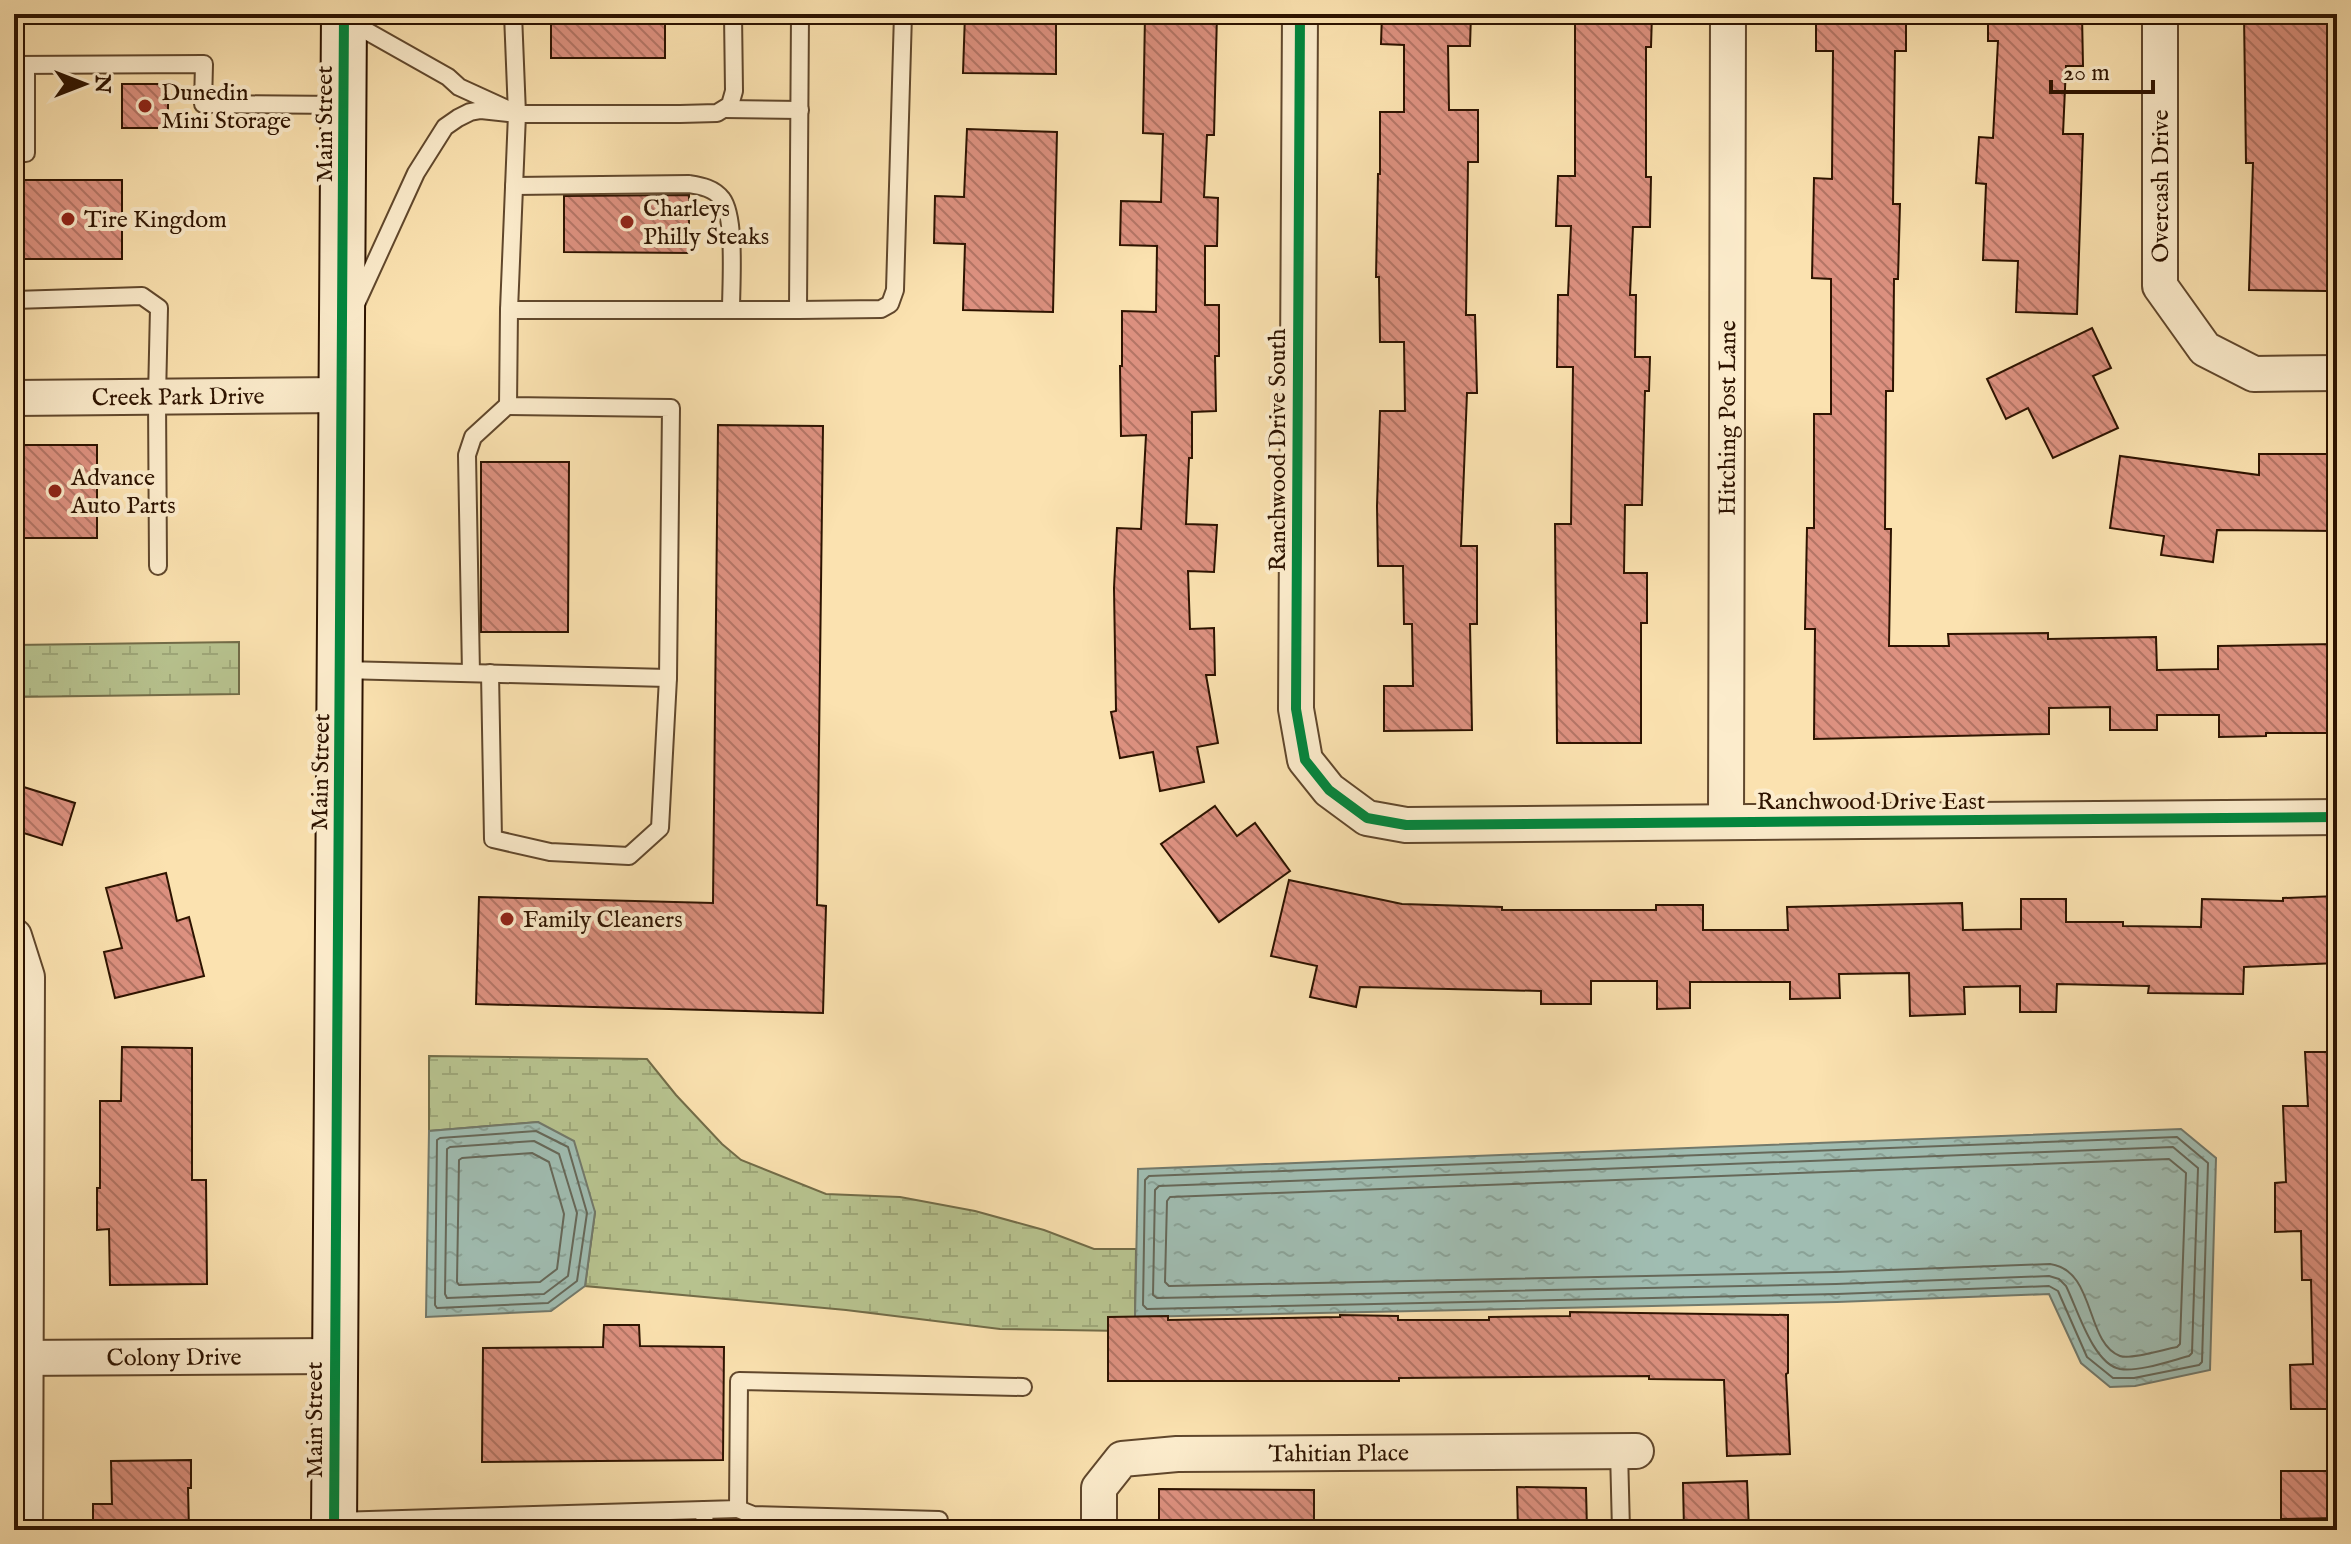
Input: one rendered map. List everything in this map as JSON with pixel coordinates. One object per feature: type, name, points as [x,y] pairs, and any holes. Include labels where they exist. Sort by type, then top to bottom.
[{"type":"main road","name":"Main Street","points":[[334,1526],[344,16]]},
{"type":"street","name":"Ranchwood Drive South","points":[[1300,14],[1296,709],[1305,760],[1329,790],[1367,818],[1406,825]]},
{"type":"street","name":"Hitching Post Lane","points":[[1726,822],[1728,14]]},
{"type":"street","name":"Overcash Drive","points":[[2160,14],[2160,286],[2205,349],[2254,374],[2337,373]]},
{"type":"street","name":"Creek Park Drive","points":[[14,398],[342,395]]},
{"type":"street","name":"Ranchwood Drive East","points":[[1406,825],[2337,817]]},
{"type":"street","points":[[14,936],[27,977],[20,1358],[25,1530]]},
{"type":"street","name":"Colony Drive","points":[[20,1358],[334,1356]]},
{"type":"street","name":"Tahitian Place","points":[[1099,1530],[1099,1488],[1122,1459],[1177,1454],[1628,1451]]},
{"type":"lane","points":[[508,405],[517,114],[513,14]]},
{"type":"lane","points":[[342,334],[416,173],[445,127],[470,112],[481,110],[517,114],[717,113],[733,99],[733,14]]},
{"type":"lane","points":[[798,310],[800,14]]},
{"type":"lane","points":[[509,310],[881,309],[890,304],[895,290],[903,14]]},
{"type":"lane","points":[[344,16],[448,77],[459,87],[517,114]]},
{"type":"lane","points":[[14,153],[26,153],[20,65],[204,64],[203,104],[344,105]]},
{"type":"lane","points":[[725,109],[800,110]]},
{"type":"lane","points":[[514,186],[689,184],[714,191],[722,198],[730,220],[731,310]]},
{"type":"lane","points":[[14,300],[142,296],[159,308],[158,566]]},
{"type":"lane","points":[[471,673],[467,455],[473,437],[508,405],[671,408],[668,678],[660,828],[629,856],[550,852],[493,839],[490,673]]},
{"type":"lane","points":[[341,670],[668,678]]},
{"type":"lane","points":[[738,1509],[739,1381],[1023,1387]]},
{"type":"lane","points":[[1621,1530],[1628,1451]]},
{"type":"lane","points":[[334,1526],[738,1509],[753,1515],[939,1520]]},
{"type":"lane","points":[[704,1510],[705,1530]]},
{"type":"green space","points":[[239,642],[239,694],[14,697],[14,645]]},
{"type":"green space","points":[[429,1056],[647,1059],[676,1095],[741,1160],[826,1194],[900,1197],[975,1211],[1044,1230],[1094,1249],[1136,1249],[1135,1317],[1124,1331],[1000,1329],[846,1310],[585,1286],[595,1212],[538,1122],[429,1131]]},
{"type":"water","points":[[538,1122],[574,1141],[595,1212],[585,1286],[551,1311],[426,1317],[429,1131]]},
{"type":"water","points":[[2181,1129],[2216,1158],[2210,1370],[2135,1386],[2110,1387],[2081,1363],[2049,1294],[1837,1302],[1135,1317],[1138,1169]]},
{"type":"building","points":[[551,14],[665,14],[665,58],[551,58]]},
{"type":"building","points":[[965,14],[1056,14],[1056,74],[963,73]]},
{"type":"building","points":[[1145,14],[1217,14],[1214,135],[1207,135],[1204,197],[1218,198],[1217,246],[1205,246],[1205,305],[1219,305],[1219,356],[1215,356],[1216,411],[1192,412],[1192,458],[1189,458],[1186,524],[1217,525],[1214,572],[1188,571],[1190,629],[1214,628],[1215,675],[1206,675],[1218,743],[1197,747],[1204,782],[1160,791],[1153,752],[1120,758],[1111,712],[1116,711],[1114,588],[1117,528],[1141,529],[1146,435],[1121,436],[1122,311],[1156,312],[1157,246],[1120,245],[1121,201],[1161,202],[1163,134],[1143,133]]},
{"type":"building","points":[[1382,14],[1471,14],[1470,46],[1448,46],[1449,110],[1478,110],[1478,162],[1468,162],[1466,315],[1475,315],[1477,393],[1467,393],[1461,546],[1477,546],[1477,624],[1470,624],[1472,730],[1384,731],[1384,686],[1413,686],[1412,624],[1404,624],[1403,566],[1378,566],[1380,411],[1405,411],[1404,342],[1380,342],[1379,277],[1376,277],[1380,112],[1404,112],[1404,45],[1381,44]]},
{"type":"building","points":[[1575,14],[1652,14],[1651,47],[1646,47],[1646,177],[1651,177],[1650,227],[1633,227],[1630,295],[1636,295],[1635,357],[1650,357],[1649,391],[1645,391],[1642,505],[1625,505],[1624,573],[1647,573],[1647,623],[1641,623],[1641,743],[1557,743],[1555,524],[1571,524],[1573,367],[1557,367],[1558,295],[1568,295],[1571,226],[1556,226],[1558,176],[1575,176]]},
{"type":"building","points":[[1816,14],[1906,14],[1906,51],[1895,51],[1893,204],[1900,204],[1898,279],[1894,279],[1893,391],[1886,391],[1885,529],[1891,529],[1889,646],[1949,646],[1948,634],[2048,633],[2048,639],[2156,637],[2157,670],[2218,669],[2218,646],[2337,644],[2337,733],[2266,733],[2266,736],[2219,737],[2219,715],[2157,715],[2157,730],[2110,730],[2110,707],[2049,708],[2049,734],[1814,739],[1815,629],[1805,629],[1807,528],[1814,528],[1814,414],[1831,414],[1831,279],[1812,278],[1814,178],[1832,179],[1833,51],[1816,51]]},
{"type":"building","points":[[1988,14],[2082,14],[2083,66],[2066,66],[2063,134],[2083,134],[2077,314],[2016,312],[2018,261],[1983,260],[1986,184],[1976,183],[1979,137],[1993,138],[1998,41],[1988,41]]},
{"type":"building","points":[[2244,14],[2337,14],[2337,45],[2332,45],[2333,162],[2327,291],[2249,290],[2253,163],[2246,163]]},
{"type":"building","name":"Dunedin Mini Storage","points":[[122,84],[168,84],[168,128],[122,128]]},
{"type":"building","points":[[967,129],[1057,132],[1053,312],[963,310],[965,244],[934,243],[935,196],[964,197]]},
{"type":"building","name":"Tire Kingdom","points":[[14,180],[122,180],[122,259],[14,259]]},
{"type":"building","name":"Charleys Philly Steaks","points":[[689,195],[689,253],[564,252],[564,196]]},
{"type":"building","points":[[2092,328],[2111,368],[2093,376],[2118,428],[2053,458],[2028,408],[2006,419],[1987,379]]},
{"type":"building","points":[[718,425],[823,426],[817,905],[826,906],[823,1013],[476,1004],[479,897],[713,903]]},
{"type":"building","name":"Advance Auto Parts","points":[[14,445],[97,445],[97,538],[14,538]]},
{"type":"building","points":[[2259,454],[2337,454],[2337,531],[2217,530],[2213,562],[2161,555],[2164,536],[2110,528],[2120,456],[2259,475]]},
{"type":"building","points":[[481,462],[569,462],[568,632],[481,632]]},
{"type":"building","points":[[14,784],[75,803],[62,845],[14,830]]},
{"type":"building","points":[[1215,806],[1237,836],[1255,823],[1290,871],[1219,922],[1161,844]]},
{"type":"building","points":[[166,873],[177,921],[189,917],[204,976],[115,998],[104,952],[122,948],[106,888]]},
{"type":"building","points":[[1289,880],[1402,904],[1502,907],[1502,910],[1656,910],[1656,905],[1703,905],[1703,930],[1788,930],[1787,907],[1962,903],[1963,930],[2021,929],[2021,899],[2066,899],[2066,922],[2201,927],[2202,899],[2283,901],[2283,898],[2337,896],[2337,963],[2244,967],[2243,994],[2148,993],[2149,986],[2057,984],[2056,1012],[2020,1012],[2020,986],[1964,987],[1965,1014],[1910,1016],[1909,973],[1839,974],[1840,998],[1790,999],[1790,982],[1690,982],[1690,1008],[1657,1009],[1657,981],[1591,981],[1591,1004],[1541,1004],[1541,991],[1360,987],[1356,1007],[1310,997],[1317,966],[1271,956]]},
{"type":"building","points":[[122,1047],[192,1048],[192,1180],[206,1180],[207,1284],[110,1285],[109,1229],[97,1230],[100,1101],[121,1101]]},
{"type":"building","points":[[2305,1052],[2337,1052],[2337,1409],[2291,1409],[2290,1365],[2313,1364],[2311,1280],[2302,1280],[2301,1231],[2275,1232],[2275,1183],[2286,1182],[2283,1106],[2308,1106]]},
{"type":"building","points":[[1570,1312],[1788,1315],[1786,1374],[1790,1454],[1727,1456],[1724,1380],[1649,1379],[1649,1376],[1399,1378],[1399,1381],[1108,1381],[1108,1317],[1168,1316],[1168,1320],[1340,1315],[1398,1316],[1398,1320],[1489,1320],[1489,1317],[1570,1316]]},
{"type":"building","points":[[604,1325],[639,1325],[640,1346],[724,1347],[723,1460],[482,1462],[483,1348],[603,1347]]},
{"type":"building","points":[[191,1460],[189,1530],[93,1530],[93,1504],[112,1504],[111,1461]]},
{"type":"building","points":[[2281,1471],[2337,1471],[2337,1518],[2281,1519]]},
{"type":"building","points":[[1747,1481],[1749,1530],[1684,1530],[1683,1483]]},
{"type":"building","points":[[1517,1487],[1586,1488],[1587,1530],[1518,1530]]},
{"type":"building","points":[[1159,1489],[1314,1490],[1314,1530],[1159,1530]]},
{"type":"cycle path","points":[[334,1530],[344,14]]},
{"type":"cycle path","points":[[1300,14],[1296,709],[1305,760],[1329,790],[1367,818],[1406,825],[2337,817]]},
{"type":"place","name":"Dunedin Mini Storage","points":[[145,106]]},
{"type":"place","name":"Tire Kingdom","points":[[68,219]]},
{"type":"place","name":"Charleys Philly Steaks","points":[[627,222]]},
{"type":"place","name":"Advance Auto Parts","points":[[55,491]]},
{"type":"place","name":"Family Cleaners","points":[[507,919]]}]
